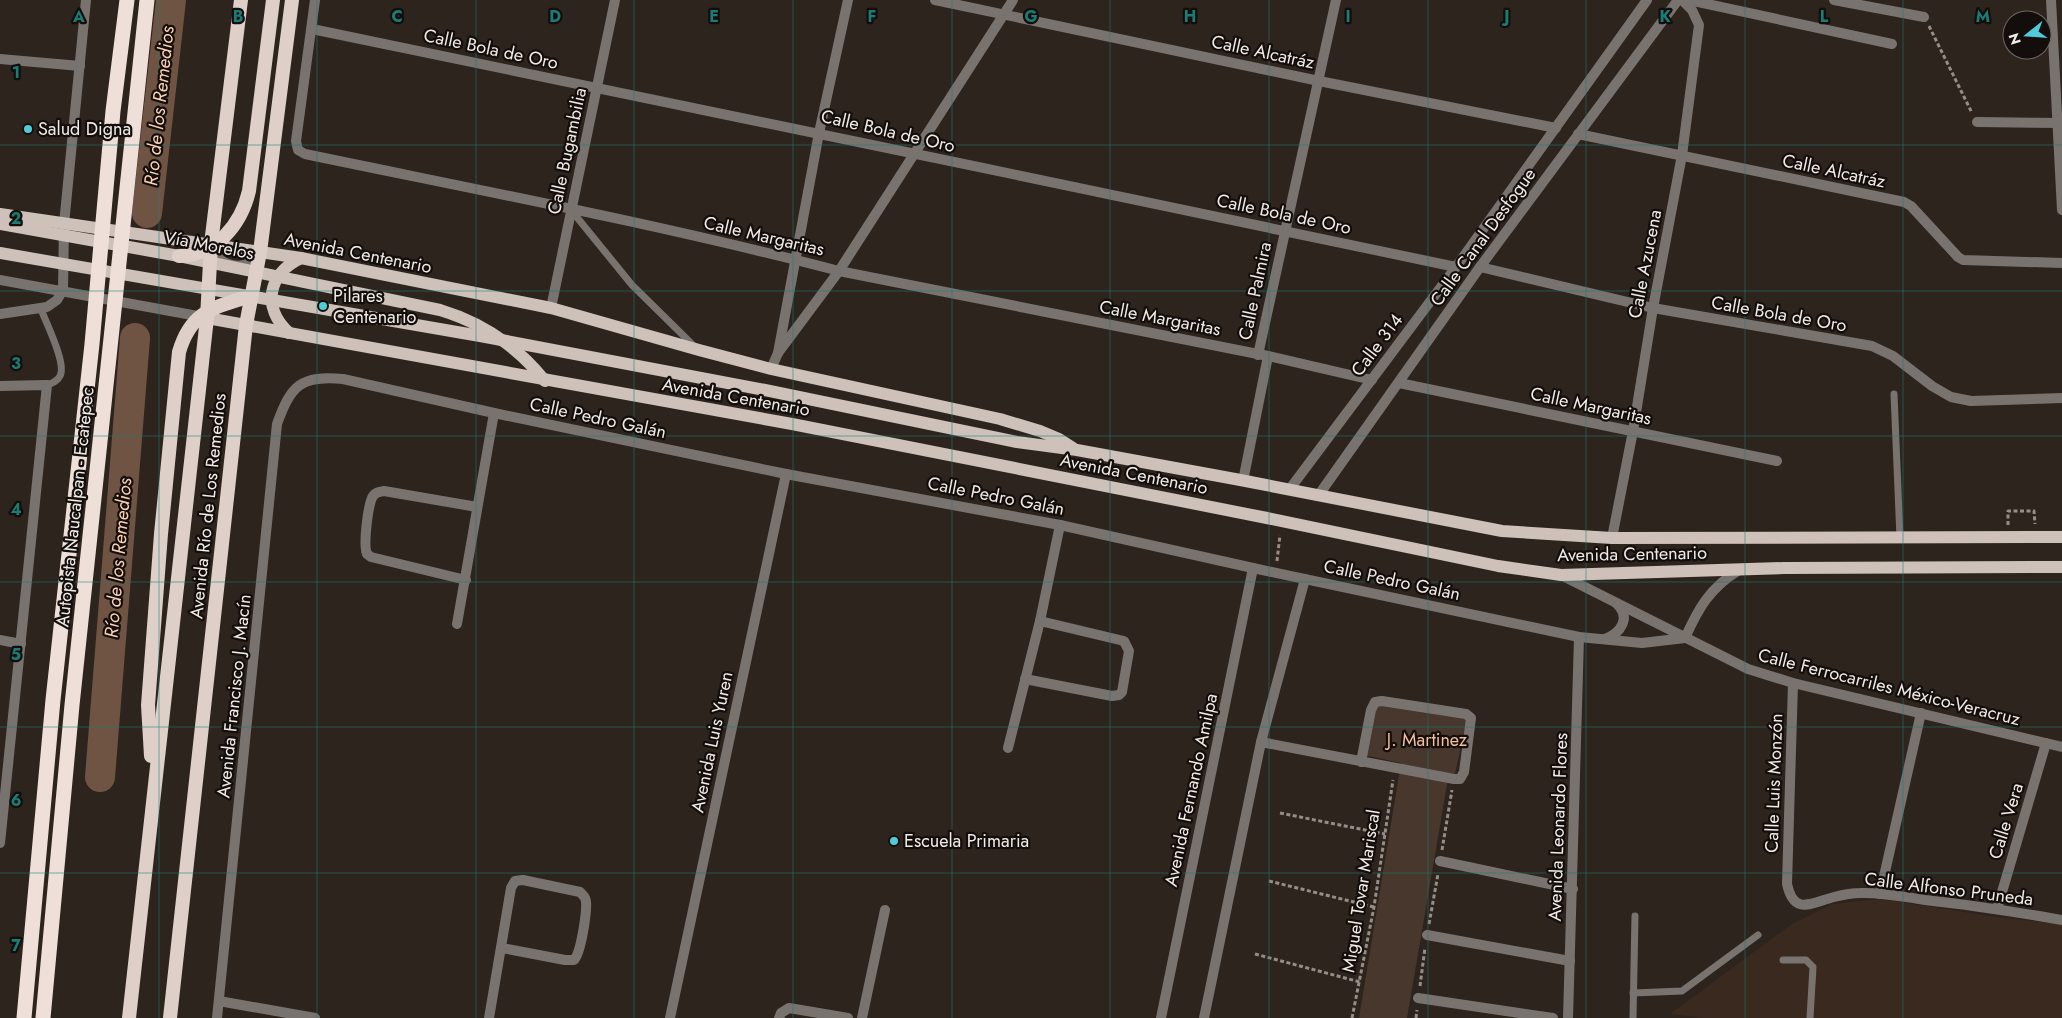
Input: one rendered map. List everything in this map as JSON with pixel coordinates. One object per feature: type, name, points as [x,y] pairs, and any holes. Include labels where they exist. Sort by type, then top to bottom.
[{"type":"highway","name":"Autopista Naucalpan - Ecatepec","points":[[24,1018],[52,700],[92,344],[113,111],[127,0]]},
{"type":"highway","name":"Autopista Naucalpan - Ecatepec","points":[[43,1018],[72,705],[147,0]]},
{"type":"highway","name":"Avenida Río de Los Remedios","points":[[129,1018],[208,318],[211,244],[241,0]]},
{"type":"highway","points":[[179,256],[189,256],[220,241],[237,222],[244,210],[249,191],[273,0]]},
{"type":"highway","name":"Avenida Río de Los Remedios","points":[[170,1018],[246,325],[260,252],[292,0]]},
{"type":"highway","points":[[154,789],[148,705],[161,534],[179,352],[184,336],[193,322],[218,306],[250,296]]},
{"type":"main road","points":[[0,214],[211,244]]},
{"type":"main road","name":"Vía Morelos","points":[[0,224],[179,256],[440,310],[475,322],[498,336],[520,354],[545,381]]},
{"type":"main road","name":"Avenida Centenario","points":[[211,244],[301,258],[551,308],[771,369],[1000,419],[1046,434],[1077,450]]},
{"type":"main road","points":[[0,253],[250,296]]},
{"type":"main road","points":[[289,333],[277,319],[272,302],[272,292],[279,275],[285,268],[301,258]]},
{"type":"main road","name":"Avenida Centenario","points":[[250,296],[480,336],[765,390],[1017,442],[1077,450],[1502,531],[1612,538],[1900,539],[2062,537]]},
{"type":"main road","name":"Avenida Centenario","points":[[208,318],[545,381],[792,424],[1498,566],[1561,575],[1740,569],[2062,567]]},
{"type":"street","points":[[0,314],[40,309],[52,304],[63,290],[64,224],[86,0]]},
{"type":"street","name":"Calle Margaritas","points":[[315,0],[296,141],[298,150],[301,152],[795,259],[839,271],[1263,355],[1372,380]]},
{"type":"street","name":"Calle Bugambilia","points":[[551,308],[615,0]]},
{"type":"street","points":[[778,353],[819,133],[848,0]]},
{"type":"street","name":"Calle Alcatráz","points":[[934,0],[1319,81],[1556,128]]},
{"type":"street","points":[[771,369],[778,353],[839,271],[1013,0]]},
{"type":"street","name":"Calle Palmira","points":[[1243,481],[1285,231],[1336,0]]},
{"type":"street","name":"Calle 314","points":[[1289,490],[1456,267],[1647,0]]},
{"type":"street","name":"Calle Canal Desfogue","points":[[1318,496],[1480,266],[1680,0]]},
{"type":"street","name":"Calle Azucena","points":[[1612,538],[1633,432],[1652,308],[1682,155],[1699,25],[1692,10],[1680,0]]},
{"type":"street","points":[[1689,0],[1892,44]]},
{"type":"street","points":[[1834,0],[1924,17]]},
{"type":"street","points":[[2051,0],[2060,122],[2062,210]]},
{"type":"street","name":"Calle Bola de Oro","points":[[312,29],[1456,267]]},
{"type":"street","points":[[0,59],[80,66]]},
{"type":"street","points":[[1976,122],[2060,122]]},
{"type":"street","name":"Calle Alcatráz","points":[[1578,134],[1907,203],[1958,257],[1964,260],[2062,263]]},
{"type":"street","name":"Calle Bola de Oro","points":[[1480,266],[1652,308],[1872,346],[1893,356],[1932,386],[1951,396],[1971,401],[2062,398]]},
{"type":"street","points":[[0,280],[208,318]]},
{"type":"street","name":"Calle Pedro Galán","points":[[301,384],[322,377],[343,380],[786,474],[1060,525],[1580,637],[1642,643],[1685,638]]},
{"type":"street","name":"Calle Margaritas","points":[[1399,383],[1776,460]]},
{"type":"street","name":"Avenida Francisco J. Macín","points":[[217,1018],[278,424],[286,400],[301,384]]},
{"type":"street","points":[[0,386],[47,385],[0,843]]},
{"type":"street","points":[[457,624],[494,413]]},
{"type":"street","name":"Avenida Luis Yuren","points":[[670,1018],[786,474]]},
{"type":"street","points":[[466,580],[371,557],[367,554],[365,543],[371,503],[374,494],[384,491],[477,507]]},
{"type":"street","points":[[1008,748],[1040,621],[1060,525]]},
{"type":"street","name":"Avenida Fernando Amilpa","points":[[1161,1018],[1253,568]]},
{"type":"street","points":[[1685,638],[1701,605],[1710,593],[1721,581],[1740,569]]},
{"type":"street","name":"Calle Ferrocarriles México-Veracruz","points":[[1561,575],[1748,669],[1793,683],[2062,747]]},
{"type":"street","points":[[1204,1018],[1261,742],[1306,578]]},
{"type":"street","points":[[1604,640],[1616,634],[1623,624],[1624,614],[1613,602]]},
{"type":"street","points":[[1025,679],[1112,696],[1119,695],[1122,692],[1130,651],[1124,641],[1040,621]]},
{"type":"street","name":"Avenida Leonardo Flores","points":[[1568,1018],[1580,637]]},
{"type":"street","points":[[0,640],[21,644]]},
{"type":"street","name":"Calle Luis Monzón","points":[[1787,884],[1793,683]]},
{"type":"street","points":[[1261,742],[1361,762],[1460,779],[1464,772],[1471,718],[1466,714],[1382,701],[1375,702],[1372,706],[1361,762]]},
{"type":"street","points":[[1880,894],[1921,712]]},
{"type":"street","name":"Calle Vera","points":[[1997,909],[2046,743]]},
{"type":"street","points":[[1440,862],[1573,889]]},
{"type":"street","points":[[488,1018],[502,948],[510,888],[514,881],[523,880],[580,892],[585,898],[586,907],[579,952],[574,960],[502,948]]},
{"type":"street","name":"Calle Alfonso Pruneda","points":[[1787,884],[1789,894],[1795,902],[1801,905],[1810,906],[1834,897],[1859,893],[1880,894],[1997,909],[2062,920]]},
{"type":"street","points":[[862,1018],[885,910]]},
{"type":"street","points":[[1427,935],[1570,961]]},
{"type":"street","points":[[1418,998],[1553,1018]]},
{"type":"street","points":[[219,1002],[315,1018]]},
{"type":"street","points":[[779,1018],[784,1010],[793,1008],[848,1018]]},
{"type":"lane","points":[[571,210],[632,285],[698,350]]},
{"type":"lane","points":[[40,309],[60,357],[62,368],[61,376],[55,382],[47,385]]},
{"type":"lane","points":[[1894,394],[1900,539]]},
{"type":"lane","points":[[1633,1018],[1635,916]]},
{"type":"lane","points":[[1633,993],[1682,991],[1758,935]]},
{"type":"lane","points":[[1783,960],[1806,960],[1813,967],[1810,1018]]},
{"type":"path","points":[[1924,17],[1976,122]]},
{"type":"path","points":[[2008,512],[2034,511]]},
{"type":"path","points":[[1276,572],[1281,521]]},
{"type":"path","name":"Miguel Tovar Mariscal","points":[[1352,1018],[1374,907],[1394,768]]},
{"type":"path","points":[[1280,813],[1385,834]]},
{"type":"path","points":[[1269,881],[1374,907]]},
{"type":"path","points":[[1416,1018],[1427,935]]},
{"type":"path","points":[[1255,954],[1360,982]]},
{"type":"shaded area","points":[[1880,899],[1996,917],[2062,924],[2062,1018],[1704,1018],[1670,1014],[1792,924],[1833,904]]},
{"type":"green space","name":"J. Martinez","points":[[1378,696],[1468,714],[1455,774],[1449,773],[1407,1018],[1359,1018],[1401,763],[1364,755]]},
{"type":"waterway","name":"Río de los Remedios","points":[[147,213],[171,0]]},
{"type":"waterway","name":"Río de los Remedios","points":[[100,777],[135,338]]},
{"type":"place","name":"Salud Digna","points":[[28,129]]},
{"type":"place","name":"Pilares Centenario","points":[[323,306]]},
{"type":"place","name":"Escuela Primaria","points":[[894,841]]}]
